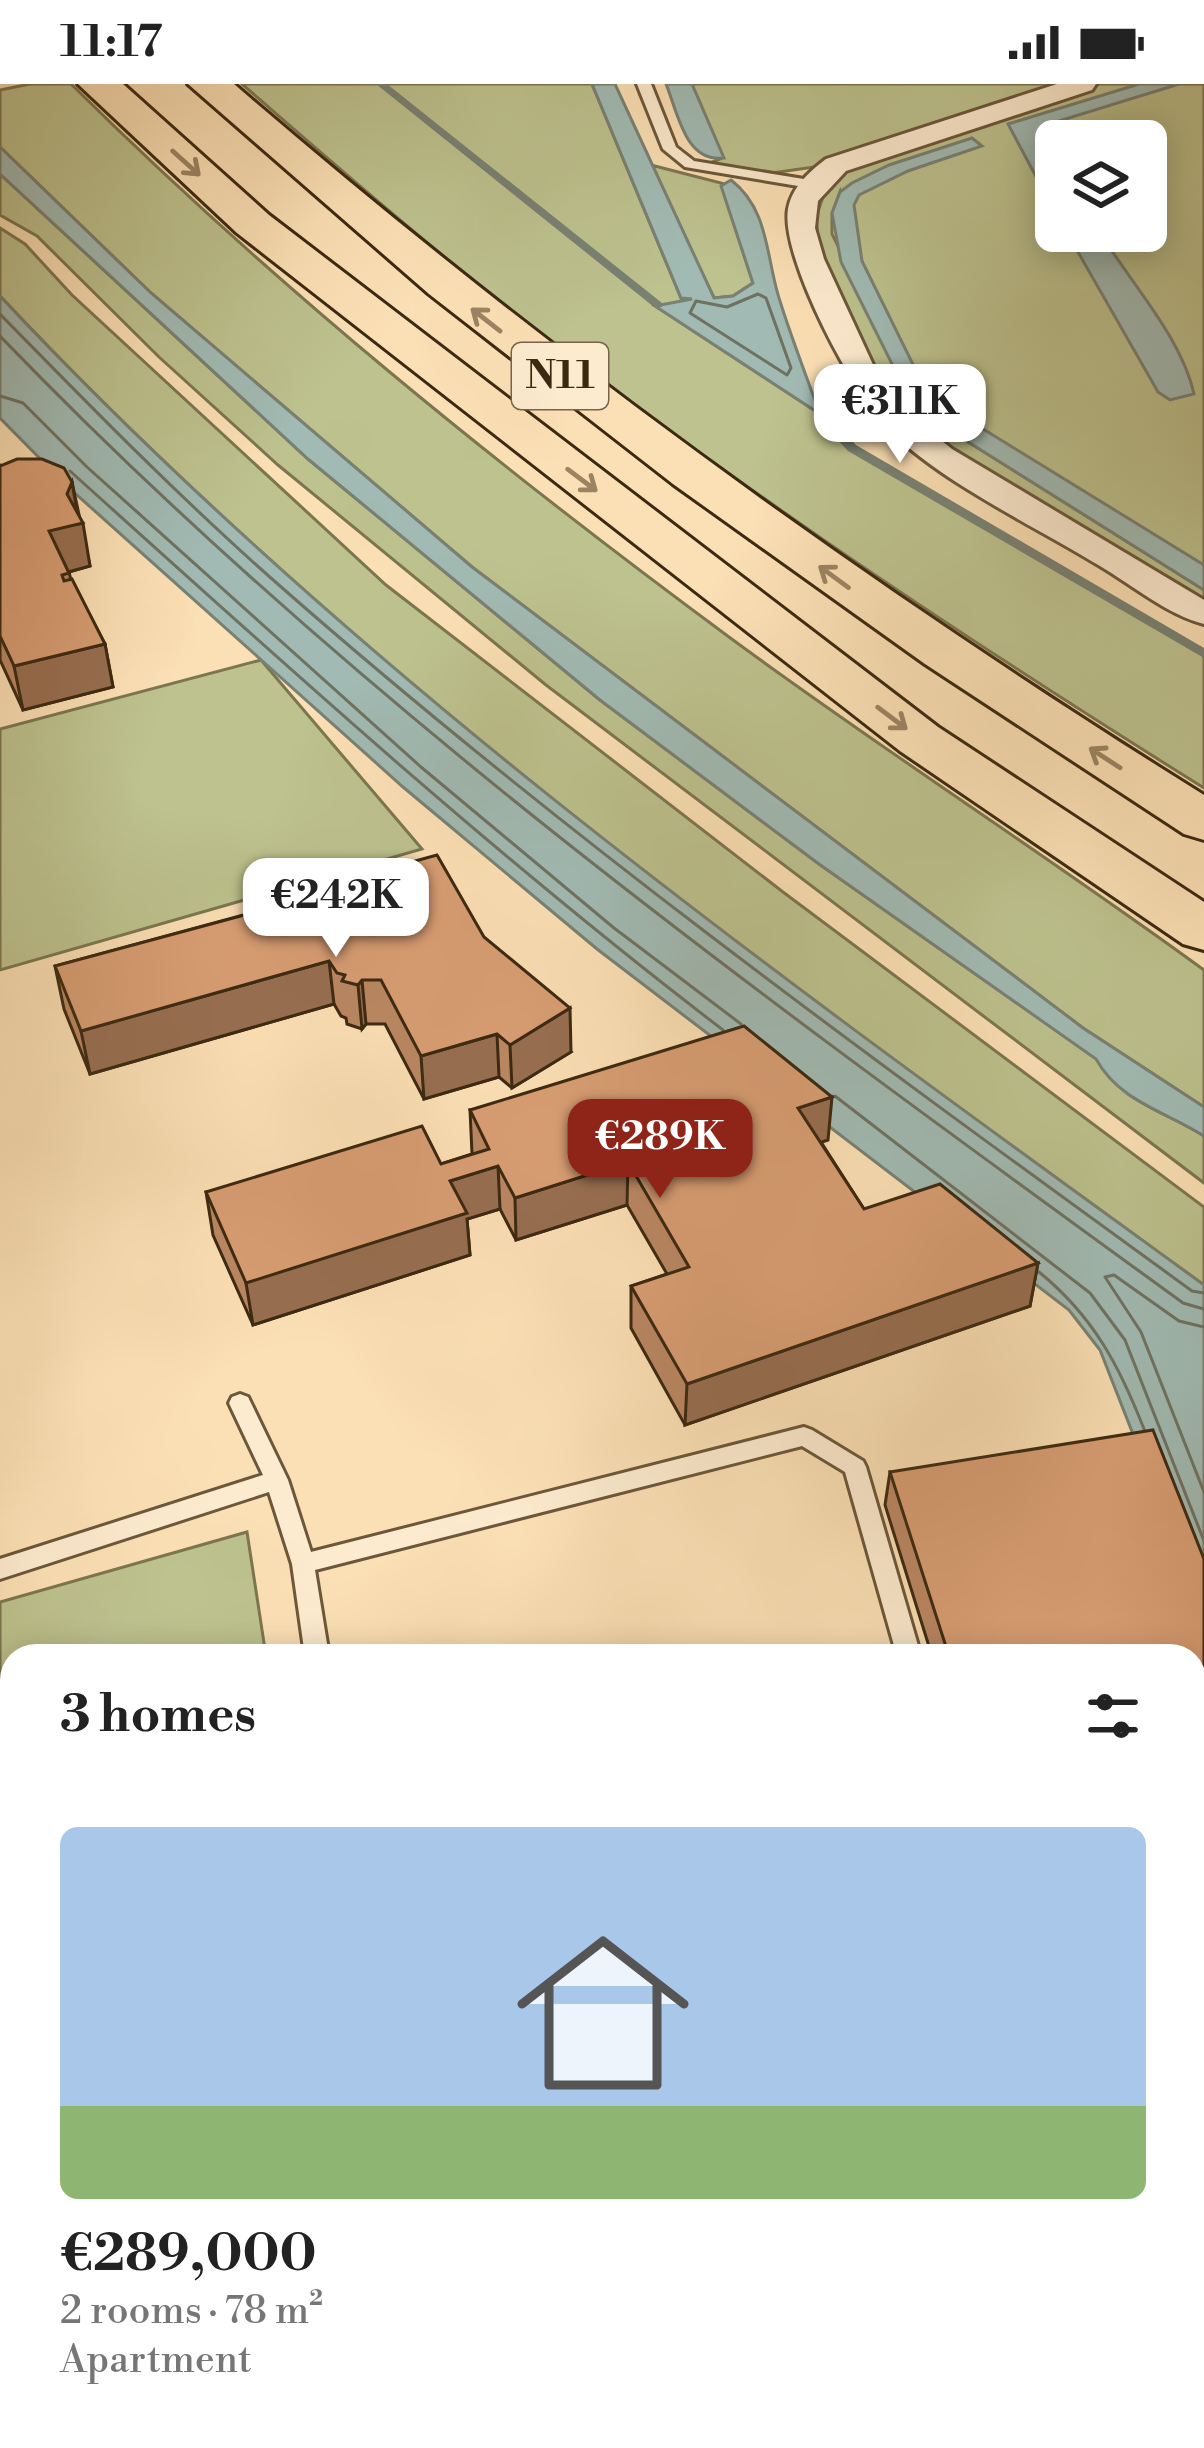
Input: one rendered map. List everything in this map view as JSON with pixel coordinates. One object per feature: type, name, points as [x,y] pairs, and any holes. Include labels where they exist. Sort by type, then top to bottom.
[{"type":"highway","name":"N11","points":[[99,84],[254,224],[919,739],[1204,930]]},
{"type":"highway","name":"N11","points":[[208,84],[436,280],[634,431],[929,644],[1204,821]]},
{"type":"street","points":[[1083,84],[865,153],[810,184],[801,204],[808,258],[876,397],[895,420],[976,476],[1204,614]]},
{"type":"lane","points":[[644,84],[670,149],[690,164],[810,184]]},
{"type":"lane","points":[[240,1403],[278,1480],[303,1564],[315,1644]]},
{"type":"lane","points":[[303,1564],[804,1436],[855,1467],[906,1644]]},
{"type":"lane","points":[[0,1569],[278,1480]]},
{"type":"green space","points":[[71,84],[308,303],[558,507],[788,680],[1204,970],[1204,1107],[1083,1028],[472,567],[151,293],[0,147],[0,90]]},
{"type":"green space","points":[[242,84],[592,84],[681,298],[700,299],[657,307],[820,414],[852,448],[1204,654],[1204,788],[1012,666],[729,474],[546,338]]},
{"type":"green space","points":[[680,84],[1204,84],[1204,575],[923,396],[854,263],[840,192],[832,214],[832,234],[912,397],[930,418],[1204,590],[1204,606],[953,451],[877,376],[820,258],[816,217],[825,191],[837,178],[814,167],[772,173],[710,163],[720,159]]},
{"type":"green space","points":[[651,165],[725,184],[722,187],[753,283],[733,296],[714,298]]},
{"type":"green space","points":[[0,174],[308,459],[600,700],[819,864],[1097,1059],[1131,1096],[1204,1136],[1204,1183],[546,685],[278,465],[159,357],[37,236],[0,215]]},
{"type":"green space","points":[[0,228],[25,244],[72,295],[386,585],[783,892],[1204,1207],[1204,1285],[732,939],[427,696],[279,568],[137,435],[0,296]]},
{"type":"green space","points":[[261,660],[422,849],[0,970],[0,729]]},
{"type":"green space","points":[[247,1532],[264,1644],[0,1644],[0,1602]]},
{"type":"water","points":[[592,84],[615,84],[714,298],[733,296],[753,283],[721,186],[731,180],[753,205],[820,414],[655,306],[692,299],[681,298]]},
{"type":"water","points":[[666,84],[692,84],[724,158],[700,153],[692,144]]},
{"type":"water","points":[[1139,84],[1179,84],[1062,120],[1035,120],[1035,175],[1008,124]]},
{"type":"water","points":[[972,138],[982,146],[908,171],[859,195],[854,205],[862,261],[928,395],[1204,565],[1204,590],[930,418],[894,368],[841,262],[832,213],[840,192],[852,183],[889,165]]},
{"type":"water","points":[[0,147],[151,293],[472,567],[1083,1028],[1204,1107],[1204,1136],[1130,1096],[1096,1059],[819,864],[600,700],[308,459],[0,174]]},
{"type":"water","points":[[1078,252],[1113,252],[1178,351],[1194,394],[1170,400],[1158,392]]},
{"type":"water","points":[[0,296],[137,435],[279,568],[427,695],[732,938],[1204,1285],[1204,1615],[1100,1350],[1069,1310],[597,949],[403,787],[68,487],[0,418]]},
{"type":"building","points":[[17,459],[42,459],[64,468],[72,482],[67,494],[83,523],[49,531],[69,573],[62,575],[64,581],[72,579],[105,644],[14,666],[0,636],[0,466]]},
{"type":"building","points":[[437,855],[484,937],[570,1008],[510,1045],[497,1034],[421,1056],[381,980],[362,980],[358,985],[342,981],[345,975],[337,973],[329,961],[81,1031],[55,966],[334,891],[331,884]]},
{"type":"building","points":[[744,1026],[832,1097],[798,1108],[864,1209],[940,1184],[1038,1263],[687,1384],[631,1286],[689,1267],[628,1162],[515,1198],[498,1166],[450,1181],[467,1213],[246,1283],[206,1192],[422,1126],[441,1164],[489,1149],[470,1110]]},
{"type":"building","points":[[1153,1430],[1204,1559],[1204,1644],[945,1644],[890,1472]]},
{"type":"waterway","points":[[381,84],[658,305]]},
{"type":"waterway","points":[[820,414],[852,448],[1204,654]]}]
